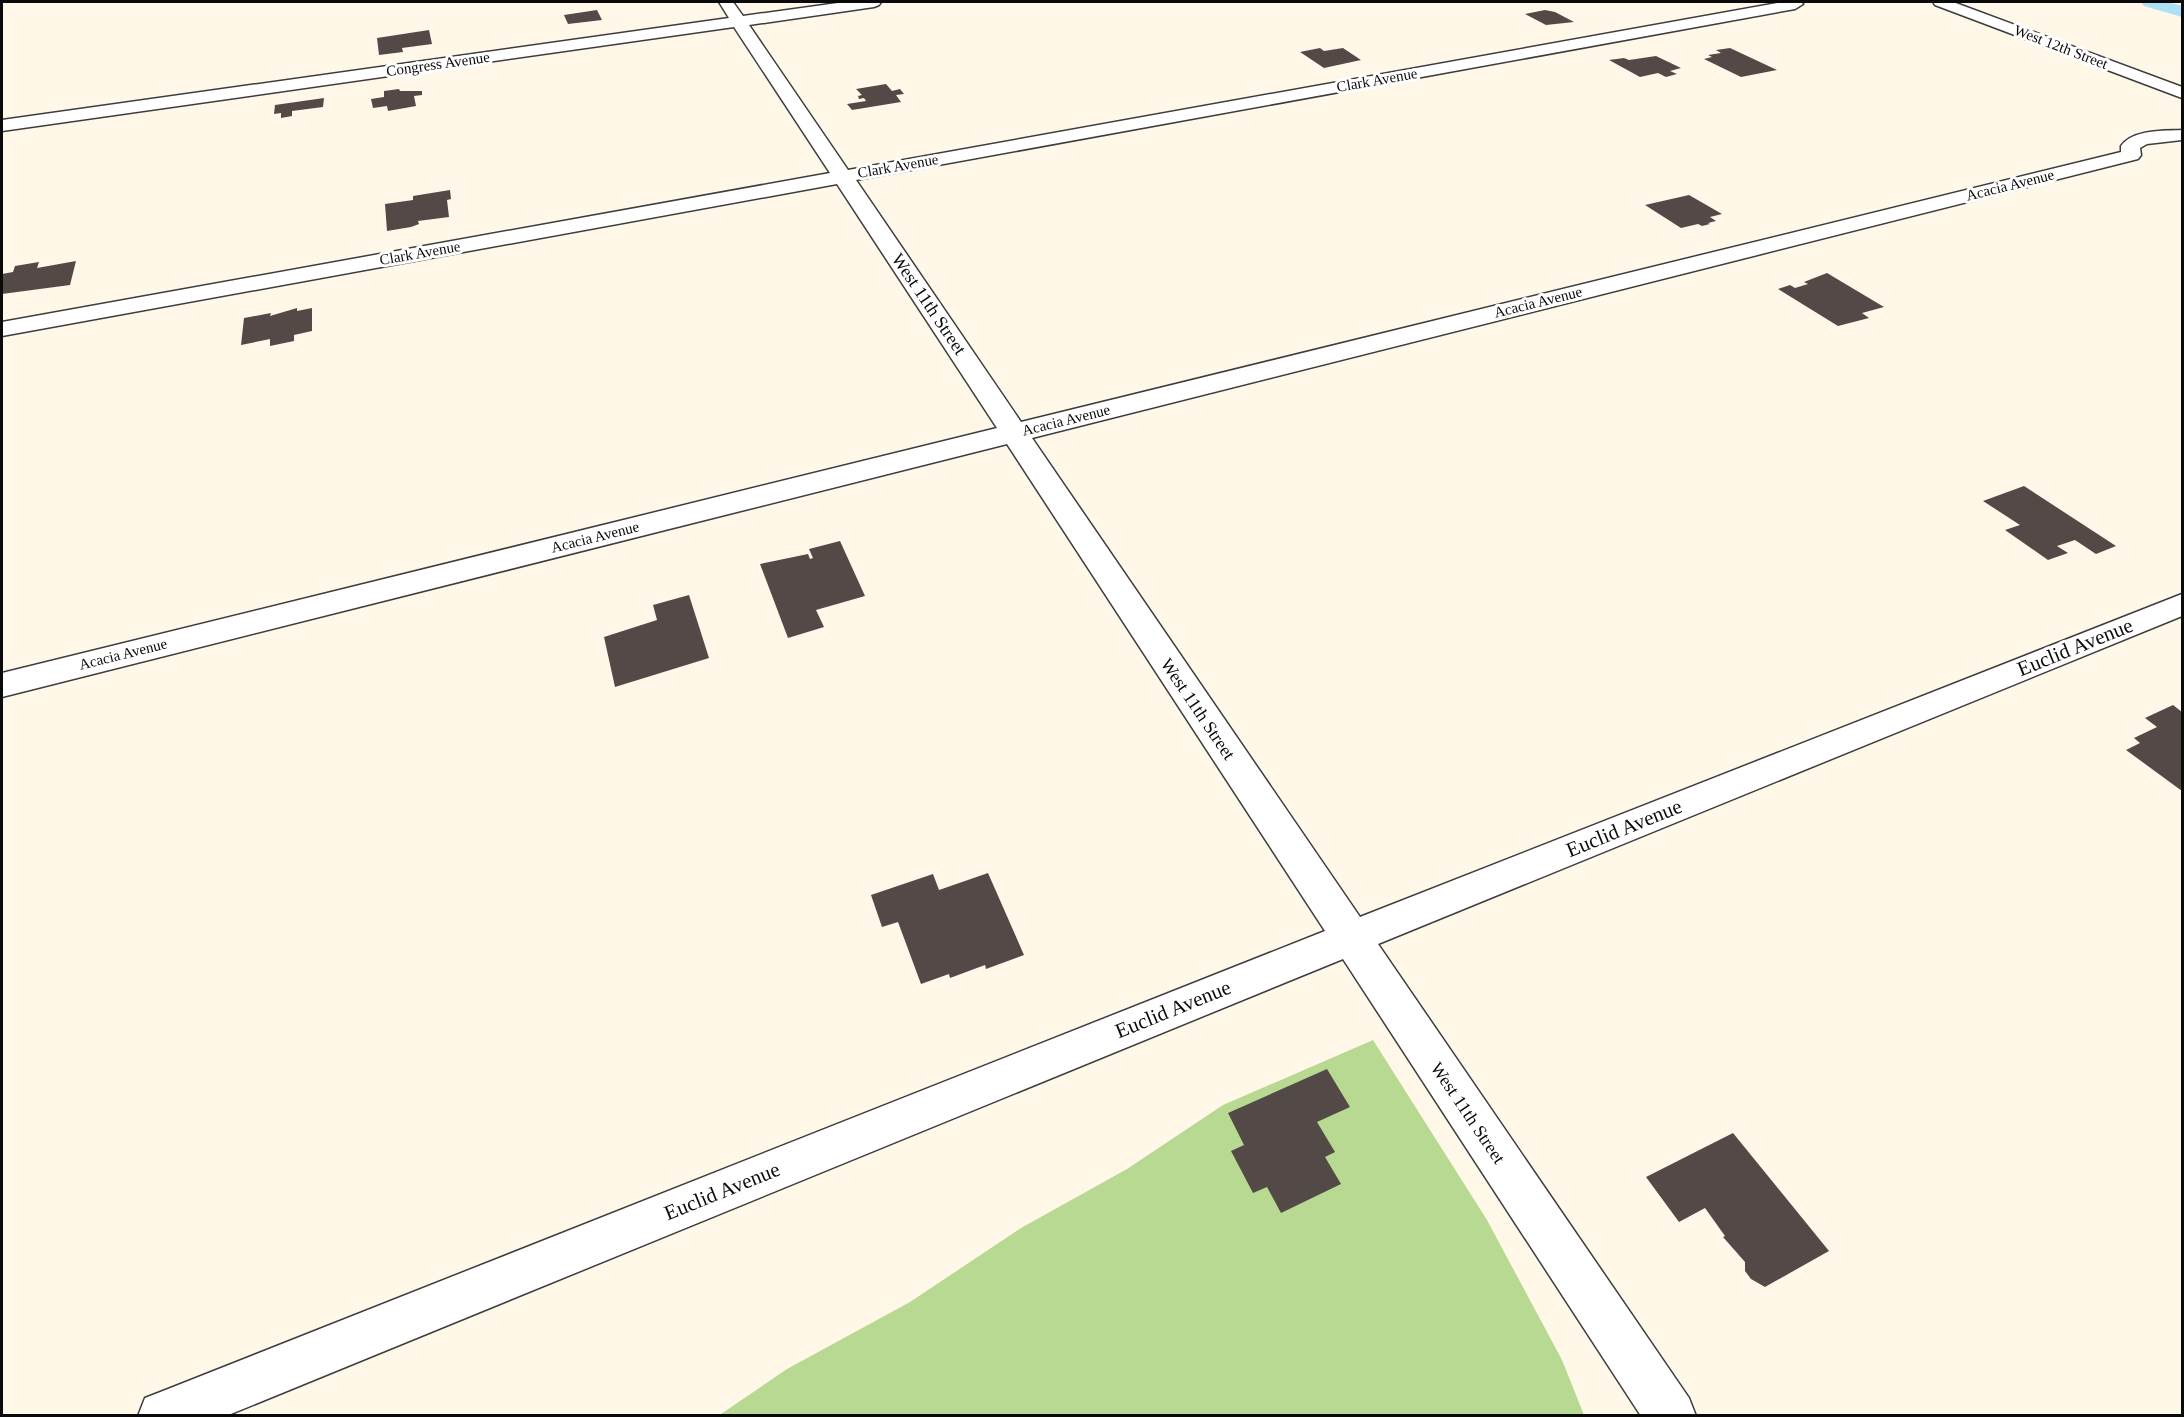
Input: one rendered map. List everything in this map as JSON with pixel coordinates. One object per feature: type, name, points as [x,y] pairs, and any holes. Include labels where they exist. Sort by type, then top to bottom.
[{"type":"street","name":"Congress Avenue","points":[[2,126],[733,11],[874,2]]},
{"type":"street","name":"West 12th Street","points":[[1940,2],[2182,93]]},
{"type":"street","name":"Clark Avenue","points":[[2,329],[1795,4]]},
{"type":"street","name":"West 11th Street","points":[[733,11],[1671,1416]]},
{"type":"street","name":"Acacia Avenue","points":[[2,685],[2131,155],[2130,146],[2143,139],[2182,135]]},
{"type":"street","name":"Euclid Avenue","points":[[163,1416],[2182,604]]},
{"type":"green space","points":[[1373,1040],[1487,1220],[1562,1360],[1584,1415],[718,1416],[787,1369],[910,1302],[1021,1228],[1127,1169],[1223,1105]]},
{"type":"building","points":[[597,10],[602,20],[568,24],[564,15]]},
{"type":"building","points":[[1545,10],[1555,12],[1574,22],[1546,25],[1525,14]]},
{"type":"building","points":[[429,30],[432,44],[402,48],[403,52],[379,55],[377,38]]},
{"type":"building","points":[[1320,48],[1324,51],[1343,48],[1361,60],[1324,68],[1300,52]]},
{"type":"building","points":[[1730,48],[1777,70],[1741,77],[1704,59],[1712,57],[1708,55],[1721,53],[1716,50]]},
{"type":"building","points":[[1656,56],[1681,68],[1670,71],[1677,74],[1666,77],[1658,73],[1640,77],[1609,60],[1624,58],[1629,60]]},
{"type":"building","points":[[886,84],[892,91],[900,89],[904,94],[896,95],[901,102],[852,110],[847,104],[866,101],[864,98],[859,99],[858,96],[862,95],[856,89]]},
{"type":"building","points":[[399,89],[400,91],[422,91],[422,95],[414,96],[416,106],[388,111],[387,106],[373,108],[371,99],[384,97],[384,91]]},
{"type":"building","points":[[324,98],[323,107],[292,111],[292,116],[281,118],[281,113],[274,114],[275,105]]},
{"type":"building","points":[[450,190],[451,199],[447,200],[449,217],[418,221],[419,224],[411,227],[387,231],[385,204],[413,200],[413,196]]},
{"type":"building","points":[[1689,195],[1722,214],[1710,217],[1716,221],[1708,223],[1710,224],[1681,228],[1645,205]]},
{"type":"building","points":[[76,261],[70,285],[2,294],[2,274],[13,272],[15,266],[39,262],[37,268]]},
{"type":"building","points":[[1827,273],[1884,307],[1862,313],[1869,318],[1838,326],[1778,289],[1790,285],[1795,288],[1808,284],[1804,282]]},
{"type":"building","points":[[297,308],[297,311],[312,308],[312,331],[294,335],[294,341],[270,346],[270,339],[241,345],[244,318],[271,313],[270,316]]},
{"type":"building","points":[[2024,486],[2116,546],[2096,554],[2075,540],[2057,546],[2068,553],[2048,560],[2005,530],[2020,525],[1983,501]]},
{"type":"building","points":[[840,541],[865,596],[816,610],[824,627],[788,638],[760,564],[808,554],[810,559],[813,558],[809,549]]},
{"type":"building","points":[[689,595],[709,658],[615,687],[604,637],[657,620],[653,605]]},
{"type":"building","points":[[2173,705],[2182,712],[2182,791],[2126,750],[2140,743],[2134,738],[2157,727],[2145,718]]},
{"type":"building","points":[[988,873],[1024,955],[986,969],[985,965],[950,978],[949,974],[921,984],[898,922],[882,927],[871,895],[933,874],[939,890]]},
{"type":"building","points":[[1327,1069],[1350,1107],[1317,1122],[1335,1152],[1325,1157],[1341,1184],[1281,1213],[1267,1187],[1253,1193],[1231,1151],[1244,1145],[1228,1113]]},
{"type":"building","points":[[1733,1133],[1829,1251],[1765,1287],[1751,1279],[1745,1271],[1745,1262],[1723,1237],[1725,1236],[1705,1208],[1679,1222],[1646,1177]]},
{"type":"waterway","points":[[2150,2],[2182,12]]}]
